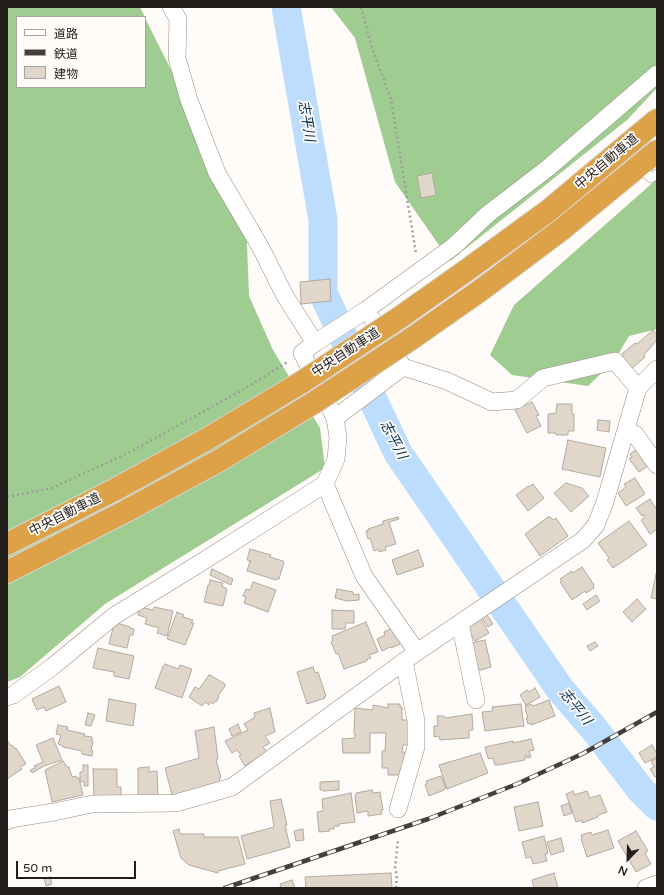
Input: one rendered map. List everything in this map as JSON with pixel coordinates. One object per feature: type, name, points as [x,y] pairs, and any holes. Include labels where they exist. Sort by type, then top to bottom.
[{"type":"highway","name":"中央自動車道","points":[[7,544],[114,490],[207,439],[302,382],[399,318],[548,211],[657,120]]},
{"type":"highway","name":"中央自動車道","points":[[7,572],[126,511],[214,463],[316,402],[411,339],[481,290],[561,230],[648,170],[657,151]]},
{"type":"street","points":[[7,697],[13,695],[52,667],[114,616],[197,566],[325,484],[336,459],[338,438],[335,418],[309,348],[261,248],[217,173],[189,100],[177,58],[178,18],[171,7]]},
{"type":"street","points":[[309,348],[366,310],[454,246],[488,214],[548,168],[657,74]]},
{"type":"street","points":[[366,310],[403,368],[447,381],[492,402],[517,400],[543,378],[615,362],[638,388]]},
{"type":"street","points":[[335,418],[403,368]]},
{"type":"street","points":[[7,821],[10,819],[92,804],[176,803],[232,787],[411,656],[583,540],[596,525],[605,502],[638,388],[657,370]]},
{"type":"street","points":[[626,432],[635,434],[657,464]]},
{"type":"street","points":[[325,484],[364,576],[411,656],[416,721],[416,747],[398,808]]},
{"type":"street","points":[[460,623],[476,700]]},
{"type":"street","points":[[646,888],[657,884]]},
{"type":"path","points":[[361,7],[371,45],[390,99],[419,271]]},
{"type":"path","points":[[7,497],[52,488],[132,451],[246,388],[309,348]]},
{"type":"path","points":[[396,888],[397,875],[395,869],[398,839]]},
{"type":"green space","points":[[7,7],[140,7],[144,16],[16,16],[16,88],[146,88],[146,20],[246,219],[249,296],[273,350],[320,428],[325,468],[105,604],[20,677],[7,682]]},
{"type":"green space","points":[[331,7],[657,7],[657,88],[627,120],[450,261],[395,182],[355,38]]},
{"type":"green space","points":[[657,179],[657,329],[629,336],[614,361],[588,386],[512,375],[490,355],[514,305]]},
{"type":"building","points":[[432,173],[436,195],[421,198],[417,176]]},
{"type":"building","points":[[330,279],[331,301],[301,304],[300,282]]},
{"type":"building","points":[[653,330],[657,335],[657,340],[644,355],[645,357],[631,369],[621,358],[623,356],[622,354],[635,343],[637,344]]},
{"type":"building","points":[[532,402],[539,415],[536,416],[541,426],[527,433],[515,410]]},
{"type":"building","points":[[557,404],[572,404],[572,414],[574,414],[574,431],[568,431],[568,435],[548,433],[548,414],[556,413]]},
{"type":"building","points":[[598,420],[610,421],[609,432],[597,430]]},
{"type":"building","points":[[568,440],[606,448],[600,477],[562,469]]},
{"type":"building","points":[[637,449],[651,464],[639,472],[629,459],[632,457],[630,454]]},
{"type":"building","points":[[635,478],[645,494],[626,506],[618,493],[626,487],[624,484]]},
{"type":"building","points":[[566,483],[582,488],[589,496],[571,512],[554,493]]},
{"type":"building","points":[[533,484],[544,498],[528,511],[516,495]]},
{"type":"building","points":[[650,499],[657,510],[657,529],[650,534],[641,520],[645,517],[644,515],[642,516],[636,508]]},
{"type":"building","points":[[398,517],[399,519],[389,522],[396,544],[385,547],[386,550],[379,552],[379,549],[374,551],[366,531],[383,524],[383,521]]},
{"type":"building","points":[[548,517],[553,520],[556,518],[568,536],[540,556],[525,534]]},
{"type":"building","points":[[629,521],[647,545],[613,568],[607,560],[609,558],[598,543]]},
{"type":"building","points":[[250,549],[271,555],[270,557],[284,562],[279,579],[276,580],[247,571],[251,561],[247,560]]},
{"type":"building","points":[[418,550],[424,566],[397,575],[392,560]]},
{"type":"building","points":[[582,567],[594,585],[594,588],[586,593],[585,591],[572,600],[560,582],[562,581],[560,579],[572,571],[573,573]]},
{"type":"building","points":[[212,569],[233,579],[231,585],[210,575]]},
{"type":"building","points":[[657,569],[657,599],[651,598]]},
{"type":"building","points":[[210,580],[223,583],[222,586],[227,589],[223,606],[204,602]]},
{"type":"building","points":[[253,582],[276,590],[268,612],[244,603],[246,597],[243,596],[246,589],[250,590]]},
{"type":"building","points":[[337,589],[353,592],[354,595],[359,594],[359,600],[347,601],[335,598]]},
{"type":"building","points":[[596,595],[600,601],[587,610],[583,604]]},
{"type":"building","points":[[637,599],[646,609],[632,622],[623,612]]},
{"type":"building","points":[[140,607],[153,610],[154,607],[173,611],[167,636],[157,633],[159,628],[145,624],[147,618],[138,615]]},
{"type":"building","points":[[332,610],[354,611],[354,623],[346,623],[345,629],[332,629]]},
{"type":"building","points":[[177,612],[184,615],[183,617],[193,620],[191,623],[194,623],[185,645],[167,639]]},
{"type":"building","points":[[487,615],[493,624],[488,627],[482,618]]},
{"type":"building","points":[[481,619],[489,633],[475,641],[467,627]]},
{"type":"building","points":[[366,622],[378,652],[369,655],[371,658],[367,659],[367,661],[344,669],[338,653],[336,654],[331,642],[333,641],[332,636]]},
{"type":"building","points":[[117,623],[134,629],[133,635],[130,635],[127,648],[109,644],[114,624]]},
{"type":"building","points":[[395,627],[402,643],[382,651],[377,639],[385,635],[384,632]]},
{"type":"building","points":[[485,640],[491,667],[477,671],[471,643]]},
{"type":"building","points":[[595,642],[598,646],[590,651],[587,646]]},
{"type":"building","points":[[98,648],[134,656],[129,679],[114,676],[114,672],[93,668]]},
{"type":"building","points":[[165,664],[178,669],[180,665],[192,669],[182,698],[155,688]]},
{"type":"building","points":[[313,667],[315,673],[318,672],[326,696],[324,697],[325,698],[307,704],[297,672]]},
{"type":"building","points":[[209,675],[225,684],[225,686],[216,702],[215,701],[213,704],[210,702],[209,705],[205,702],[202,706],[189,697],[195,687],[199,689]]},
{"type":"building","points":[[59,686],[66,702],[46,711],[44,707],[37,710],[32,699]]},
{"type":"building","points":[[535,688],[540,697],[526,705],[520,695],[527,690],[529,692]]},
{"type":"building","points":[[109,699],[136,704],[133,726],[106,721]]},
{"type":"building","points":[[549,700],[555,716],[531,725],[531,723],[528,724],[525,706],[532,704],[533,706]]},
{"type":"building","points":[[388,704],[400,704],[400,707],[402,707],[402,720],[414,720],[413,745],[403,745],[402,752],[412,753],[405,775],[388,775],[388,768],[382,768],[382,751],[385,751],[386,733],[370,733],[370,753],[343,753],[342,739],[355,738],[355,708],[373,710],[373,705],[388,708]]},
{"type":"building","points":[[521,704],[524,726],[485,731],[482,712],[493,711],[492,707]]},
{"type":"building","points":[[270,708],[275,732],[265,736],[270,743],[263,747],[267,752],[245,766],[239,756],[241,755],[237,750],[232,753],[225,741],[248,730],[244,724],[255,717],[254,713]]},
{"type":"building","points":[[88,713],[95,715],[91,726],[85,725]]},
{"type":"building","points":[[472,714],[473,730],[469,730],[469,738],[440,740],[439,736],[434,737],[434,726],[438,726],[437,716],[444,716],[445,718]]},
{"type":"building","points":[[238,724],[241,732],[232,736],[229,729]]},
{"type":"building","points":[[58,725],[68,727],[67,730],[85,734],[84,736],[92,737],[92,756],[82,754],[82,751],[63,747],[58,744],[61,735],[56,734]]},
{"type":"building","points":[[214,727],[218,759],[216,760],[221,778],[219,778],[220,783],[203,786],[203,789],[172,795],[165,768],[199,758],[195,731]]},
{"type":"building","points":[[53,738],[62,760],[44,766],[32,773],[30,770],[35,768],[34,766],[43,762],[36,745]]},
{"type":"building","points":[[531,739],[534,750],[529,751],[531,757],[527,758],[527,756],[525,756],[525,760],[495,765],[493,758],[488,758],[485,747]]},
{"type":"building","points":[[7,740],[11,746],[12,745],[15,749],[16,748],[26,764],[20,767],[22,769],[7,779]]},
{"type":"building","points":[[652,745],[657,757],[645,763],[639,753]]},
{"type":"building","points":[[480,753],[488,773],[447,789],[439,765]]},
{"type":"building","points":[[657,758],[657,776],[655,777],[650,769],[654,767],[651,761]]},
{"type":"building","points":[[63,761],[67,767],[69,767],[72,777],[76,776],[79,778],[83,795],[52,802],[45,770]]},
{"type":"building","points":[[83,765],[88,765],[88,786],[84,786],[84,781],[80,782],[80,772],[83,772]]},
{"type":"building","points":[[149,767],[149,772],[157,771],[158,797],[138,798],[138,768]]},
{"type":"building","points":[[93,769],[117,769],[117,787],[121,787],[121,798],[94,798]]},
{"type":"building","points":[[441,776],[446,788],[429,796],[425,785],[427,784],[426,781]]},
{"type":"building","points":[[339,781],[339,790],[320,790],[320,782]]},
{"type":"building","points":[[372,790],[373,793],[380,792],[383,810],[381,810],[382,814],[368,816],[368,811],[357,813],[356,793]]},
{"type":"building","points":[[573,791],[574,795],[587,791],[590,798],[600,795],[607,812],[582,823],[582,820],[576,822],[566,794]]},
{"type":"building","points":[[351,793],[355,822],[339,824],[339,826],[334,826],[334,829],[329,829],[330,831],[319,832],[317,812],[323,811],[322,799]]},
{"type":"building","points":[[281,799],[290,847],[247,859],[241,836],[274,827],[270,801]]},
{"type":"building","points":[[538,802],[543,826],[519,831],[514,807]]},
{"type":"building","points":[[569,803],[572,813],[564,816],[561,806]]},
{"type":"building","points":[[179,829],[180,834],[204,834],[204,837],[238,837],[245,864],[218,871],[218,873],[189,865],[181,858],[173,831]]},
{"type":"building","points":[[303,829],[304,840],[296,841],[294,831]]},
{"type":"building","points":[[608,830],[614,848],[587,857],[581,835],[591,832],[592,835]]},
{"type":"building","points":[[636,831],[648,851],[645,853],[651,864],[636,872],[618,841]]},
{"type":"building","points":[[544,836],[548,853],[545,854],[547,861],[533,864],[531,857],[526,858],[522,842]]},
{"type":"building","points":[[561,838],[564,851],[551,855],[547,842]]},
{"type":"building","points":[[391,873],[392,888],[306,888],[305,877]]},
{"type":"building","points":[[554,873],[558,888],[534,888],[532,880]]},
{"type":"building","points":[[50,877],[52,884],[46,886],[44,878]]},
{"type":"building","points":[[292,880],[295,888],[281,888],[280,884]]},
{"type":"waterway","name":"志平川","points":[[286,7],[323,220],[323,293],[398,453],[560,689],[595,730],[640,789],[657,806]]},
{"type":"railway","points":[[225,888],[428,819],[517,784],[584,753],[657,712]]}]
